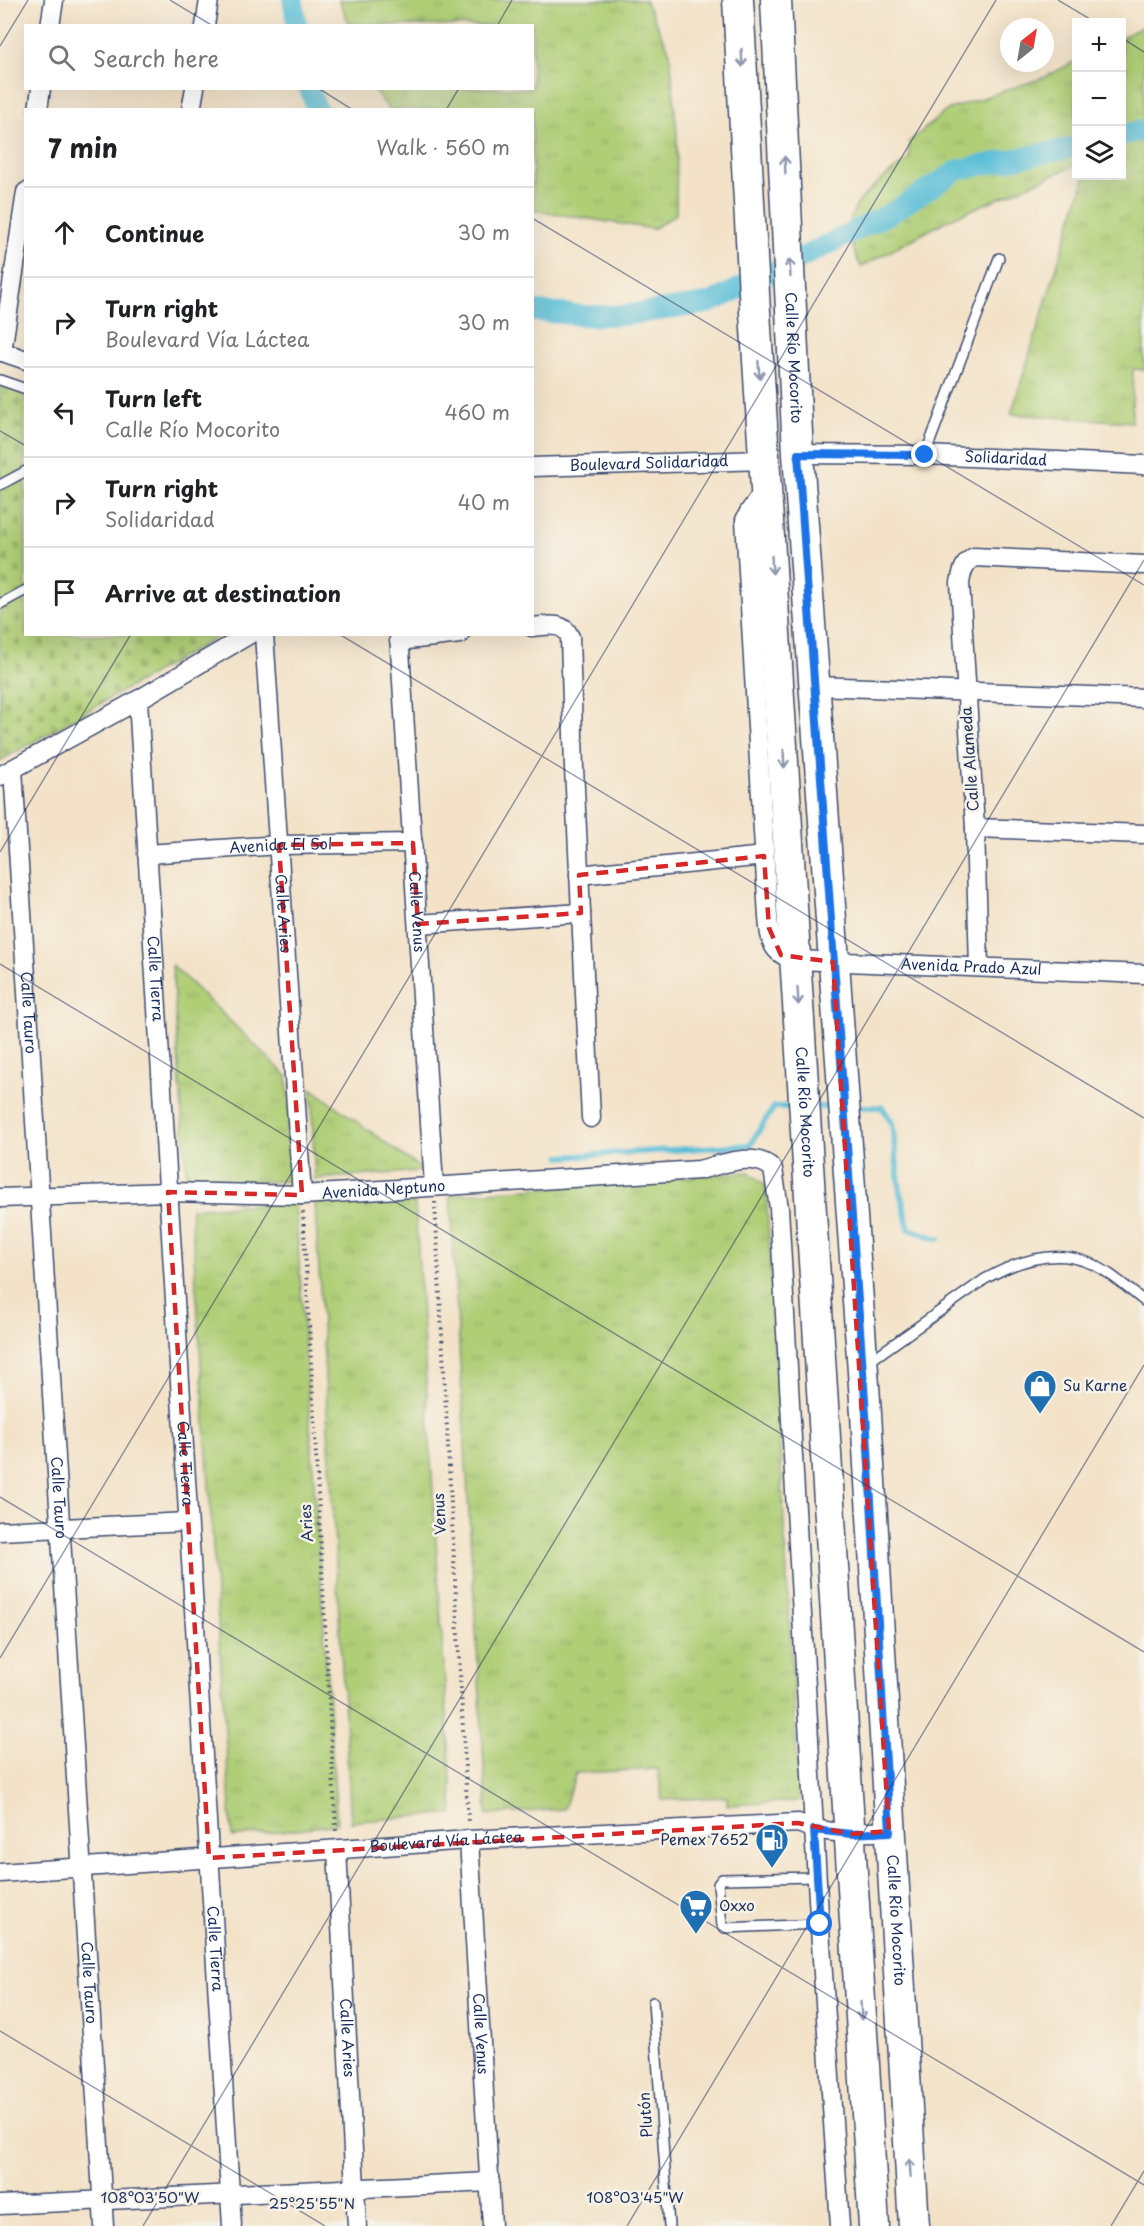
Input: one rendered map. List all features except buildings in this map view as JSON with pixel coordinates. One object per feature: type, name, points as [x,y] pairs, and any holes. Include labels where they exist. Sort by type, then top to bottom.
[{"type":"main road","name":"Calle Río Mocorito","points":[[738,0],[755,312],[874,2226]]},
{"type":"main road","name":"Calle Río Mocorito","points":[[776,0],[793,312],[798,454],[867,1438],[914,2226]]},
{"type":"street","points":[[50,24],[54,0]]},
{"type":"street","points":[[205,24],[209,0]]},
{"type":"street","points":[[38,108],[41,90]]},
{"type":"street","points":[[191,108],[195,90]]},
{"type":"street","points":[[24,205],[1,352],[24,359]]},
{"type":"street","name":"Solidaridad","points":[[798,454],[925,455],[1144,465]]},
{"type":"street","name":"Boulevard Solidaridad","points":[[534,467],[766,473]]},
{"type":"street","points":[[766,473],[746,520],[764,856],[768,917],[773,945],[781,955],[796,960]]},
{"type":"street","name":"Calle Alameda","points":[[979,968],[975,828],[960,583],[964,567],[967,561],[974,557],[1144,565]]},
{"type":"street","points":[[534,627],[559,626],[567,630],[570,637],[591,1118]]},
{"type":"street","points":[[7,773],[247,636]]},
{"type":"street","name":"Calle Aries","points":[[264,636],[302,1195]]},
{"type":"street","points":[[399,638],[430,636]]},
{"type":"street","name":"Calle Venus","points":[[399,638],[434,1186]]},
{"type":"street","points":[[816,686],[1144,698]]},
{"type":"street","name":"Calle Tierra","points":[[138,700],[232,2226]]},
{"type":"street","name":"Calle Tauro","points":[[7,773],[40,1196],[104,2226]]},
{"type":"street","points":[[975,828],[1144,834]]},
{"type":"street","name":"Avenida El Sol","points":[[147,854],[279,845],[413,843]]},
{"type":"street","points":[[579,875],[764,856]]},
{"type":"street","points":[[418,924],[581,913]]},
{"type":"street","name":"Avenida Prado Azul","points":[[796,960],[1144,974]]},
{"type":"street","name":"Avenida Neptuno","points":[[0,1198],[168,1192],[302,1195],[699,1170],[754,1159],[765,1162],[775,1172],[779,1208],[814,1830]]},
{"type":"street","points":[[0,1531],[188,1522]]},
{"type":"street","name":"Boulevard Vía Láctea","points":[[0,1873],[469,1840],[798,1823],[814,1830],[851,1834],[890,1832]]},
{"type":"street","points":[[814,1830],[840,2226]]},
{"type":"street","name":"Calle Venus","points":[[469,1840],[492,2226]]},
{"type":"street","name":"Calle Aries","points":[[337,1850],[357,2226]]},
{"type":"street","points":[[0,2205],[489,2182]]},
{"type":"lane","points":[[925,455],[999,258]]},
{"type":"lane","points":[[0,380],[24,388]]},
{"type":"lane","points":[[0,485],[24,472]]},
{"type":"lane","points":[[0,604],[24,591]]},
{"type":"lane","points":[[861,1368],[985,1279],[1002,1269],[1025,1261],[1060,1257],[1089,1262],[1144,1301]]},
{"type":"lane","points":[[817,1877],[722,1879],[718,1884],[722,1924],[727,1929],[820,1924]]},
{"type":"lane","name":"Plutón","points":[[653,2002],[669,2226]]},
{"type":"path","name":"Venus","points":[[434,1186],[469,1840]]},
{"type":"path","name":"Aries","points":[[302,1195],[337,1850]]},
{"type":"highlighted area","points":[[413,843],[418,924],[581,913],[579,875],[764,856],[769,928],[781,955],[833,962],[889,1831],[851,1834],[798,1823],[209,1858],[168,1192],[302,1195],[279,845]]},
{"type":"green space","points":[[339,0],[645,0],[670,52],[677,134],[676,214],[653,229],[534,210],[534,108],[388,108],[374,90],[534,90],[534,24],[350,24]]},
{"type":"green space","points":[[1144,26],[1144,370],[1133,369],[1132,422],[1011,414],[1084,180],[1126,180],[1126,35]]},
{"type":"green space","points":[[1072,63],[1072,167],[950,219],[861,267],[851,237],[851,218],[867,192],[909,159],[909,142],[947,110],[1045,77]]},
{"type":"green space","points":[[0,377],[24,387],[24,636],[219,636],[0,761]]},
{"type":"green space","points":[[172,965],[287,1076],[295,1181],[187,1184]]},
{"type":"green space","points":[[311,1088],[424,1171],[315,1179]]},
{"type":"green space","points":[[749,1172],[766,1186],[799,1801],[727,1805],[727,1797],[662,1800],[658,1769],[576,1773],[564,1809],[487,1815],[450,1195]]},
{"type":"green space","points":[[295,1201],[337,1824],[232,1837],[191,1209]]},
{"type":"green space","points":[[315,1203],[415,1203],[453,1813],[351,1822]]},
{"type":"waterway","points":[[293,0],[297,24]]},
{"type":"waterway","points":[[310,90],[316,108]]},
{"type":"waterway","points":[[1126,134],[1144,130]]},
{"type":"waterway","points":[[534,311],[589,316],[627,315],[710,303],[891,213],[958,170],[1072,148]]},
{"type":"waterway","points":[[561,1157],[750,1145],[774,1107],[796,1107]]},
{"type":"waterway","points":[[813,1107],[835,1107]]},
{"type":"waterway","points":[[852,1107],[882,1107],[892,1123],[900,1191],[909,1229],[939,1239]]},
{"type":"place","name":"Su Karne","points":[[1040,1415]]},
{"type":"place","name":"Pemex 7652","points":[[772,1869]]},
{"type":"place","name":"Oxxo","points":[[696,1935]]},
{"type":"route","points":[[820,1924],[814,1830],[851,1834],[890,1832],[866,1414],[798,454],[925,455]]}]
